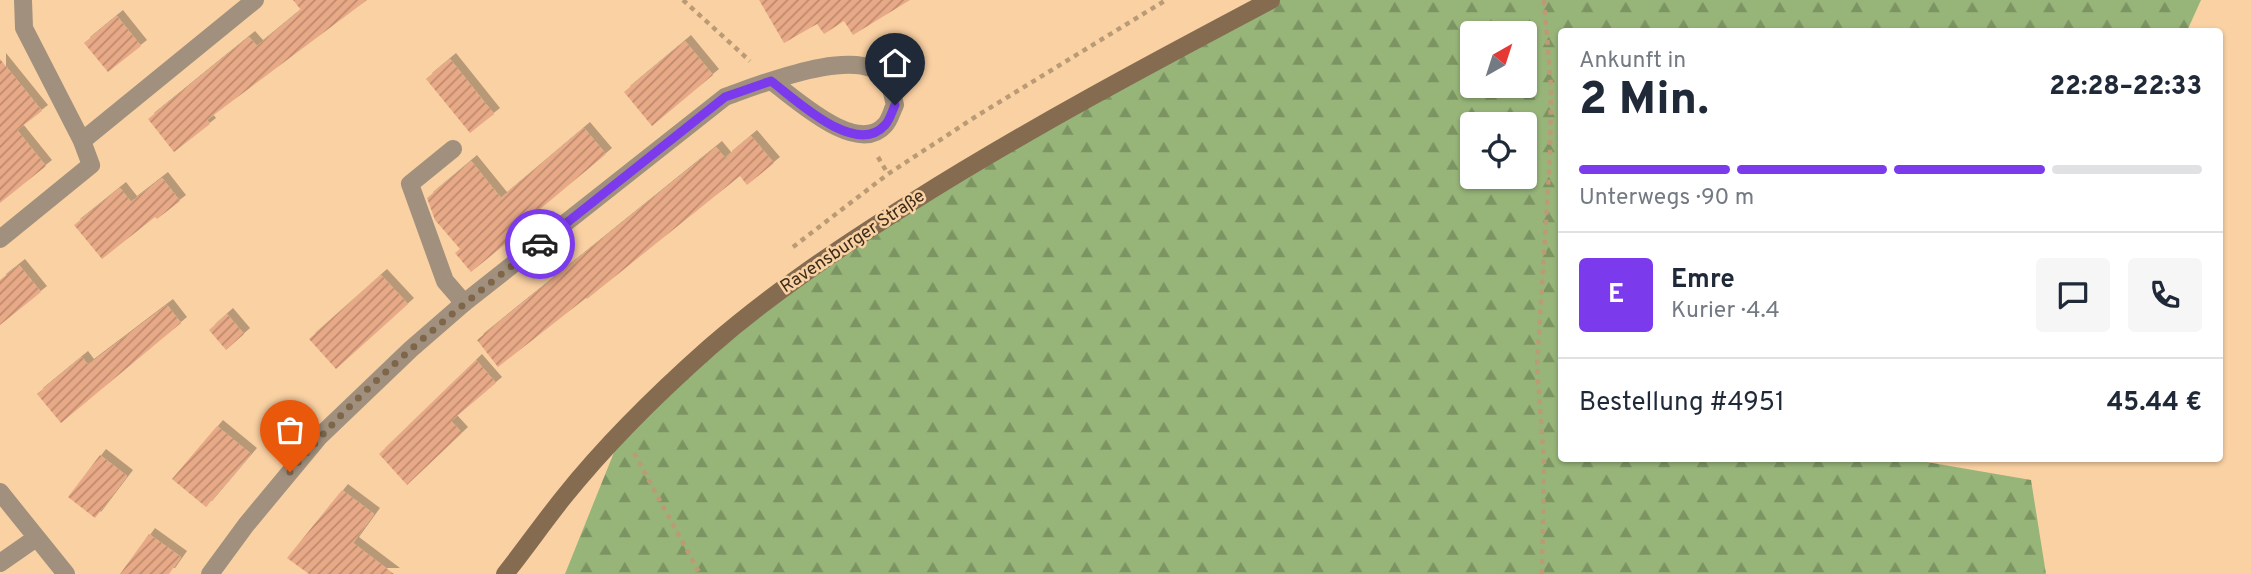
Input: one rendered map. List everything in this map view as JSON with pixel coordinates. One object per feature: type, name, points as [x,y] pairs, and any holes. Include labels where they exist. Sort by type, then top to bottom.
[{"type":"main road","name":"Ravensburger Straße","points":[[505,574],[564,497],[623,430],[710,347],[776,293],[856,237],[978,160],[1271,0]]},
{"type":"street","points":[[0,239],[92,166],[82,141],[24,29],[23,0]]},
{"type":"street","points":[[82,141],[255,0]]},
{"type":"street","points":[[211,574],[246,525],[319,437],[411,349],[464,303],[725,97],[771,81],[834,64],[866,65],[888,81],[895,105],[885,125],[866,135],[836,129],[771,81]]},
{"type":"street","points":[[453,149],[410,184],[445,281],[464,303]]},
{"type":"street","points":[[0,492],[66,574]]},
{"type":"street","points":[[0,563],[36,538]]},
{"type":"path","points":[[683,0],[771,81]]},
{"type":"path","points":[[1542,574],[1544,461],[1537,366],[1551,98],[1544,0]]},
{"type":"path","points":[[623,430],[700,574]]},
{"type":"green space","points":[[1271,0],[2201,0],[2188,28],[1558,28],[1558,462],[1927,462],[2031,480],[2046,574],[565,574],[623,430],[856,237]]},
{"type":"building","points":[[293,0],[367,0],[207,120],[210,124],[174,152],[148,119],[249,37],[257,46],[301,10]]},
{"type":"building","points":[[759,0],[910,0],[853,35],[844,21],[824,34],[817,24],[784,43]]},
{"type":"building","points":[[117,16],[141,46],[108,72],[84,43]]},
{"type":"building","points":[[685,41],[713,75],[652,126],[624,92]]},
{"type":"building","points":[[0,59],[42,111],[17,130],[46,166],[0,203]]},
{"type":"building","points":[[450,59],[494,114],[470,133],[426,79]]},
{"type":"building","points":[[584,128],[606,154],[521,225],[524,229],[471,272],[455,253],[460,249],[435,220],[427,198],[471,161],[501,198]]},
{"type":"building","points":[[751,136],[774,163],[747,185],[740,176],[498,367],[477,340],[716,147],[736,171],[726,157]]},
{"type":"building","points":[[162,178],[180,201],[102,259],[74,225],[120,188],[131,202]]},
{"type":"building","points":[[19,265],[41,292],[0,325],[0,280]]},
{"type":"building","points":[[381,275],[408,304],[336,369],[309,339]]},
{"type":"building","points":[[167,305],[181,323],[61,423],[37,394],[82,357],[88,365]]},
{"type":"building","points":[[227,314],[244,334],[226,350],[209,330]]},
{"type":"building","points":[[476,360],[496,383],[451,421],[462,433],[407,485],[379,454]]},
{"type":"building","points":[[217,426],[251,454],[206,507],[172,479]]},
{"type":"building","points":[[100,455],[127,476],[95,518],[68,497]]},
{"type":"building","points":[[342,490],[374,514],[353,543],[394,574],[309,574],[287,558]]},
{"type":"building","points":[[149,534],[181,557],[169,574],[120,574]]},
{"type":"way so far","points":[[290,472],[319,437],[411,349],[464,303],[540,244]]},
{"type":"route","points":[[540,244],[725,97],[771,81],[836,129],[866,135],[885,125],[895,105]]}]
